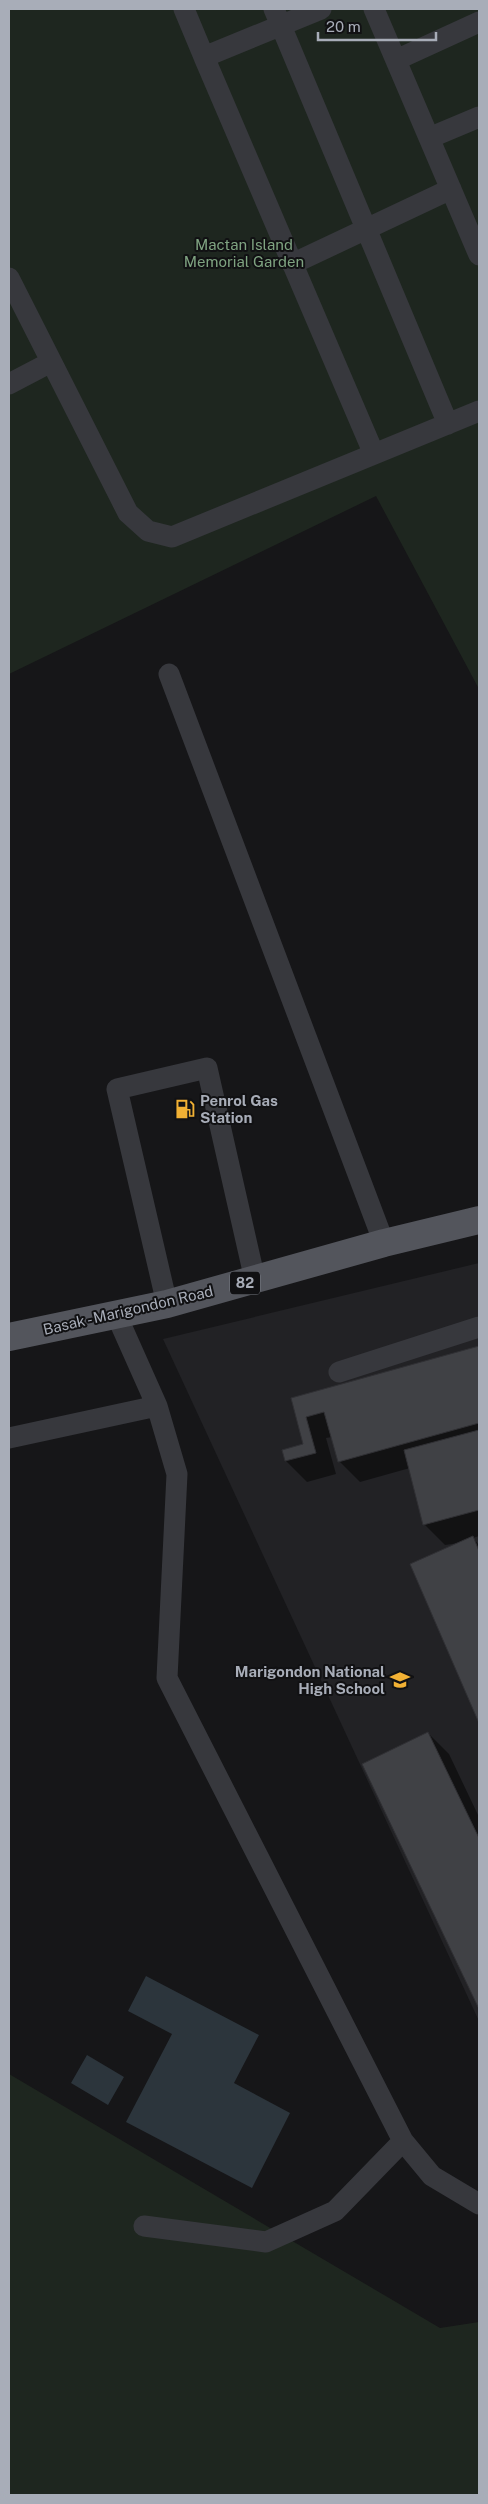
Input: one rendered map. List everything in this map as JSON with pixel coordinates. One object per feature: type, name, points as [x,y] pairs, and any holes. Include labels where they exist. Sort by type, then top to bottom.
[{"type":"main road","name":"Basak - Marigondon Road","points":[[9,1337],[167,1304],[384,1243],[479,1220]]},
{"type":"lane","points":[[184,9],[374,454]]},
{"type":"lane","points":[[204,57],[278,17],[321,9]]},
{"type":"lane","points":[[374,9],[451,189],[473,223],[479,255]]},
{"type":"lane","points":[[278,17],[448,424]]},
{"type":"lane","points":[[396,60],[479,22]]},
{"type":"lane","points":[[429,138],[479,117]]},
{"type":"lane","points":[[292,264],[451,189]]},
{"type":"lane","points":[[9,278],[128,513],[148,531],[172,537],[479,411]]},
{"type":"lane","points":[[9,384],[52,362]]},
{"type":"lane","points":[[169,674],[384,1243]]},
{"type":"lane","points":[[167,1304],[117,1089],[207,1068],[255,1280]]},
{"type":"lane","points":[[116,1314],[157,1406],[176,1474],[167,1678],[403,2141],[432,2176],[479,2204]]},
{"type":"lane","points":[[339,1372],[479,1327]]},
{"type":"lane","points":[[9,1438],[157,1406]]},
{"type":"lane","points":[[144,2226],[266,2242],[335,2211],[403,2141]]},
{"type":"shaded area","name":"Marigondon National High School","points":[[479,1263],[479,2021],[163,1339]]},
{"type":"shaded area","points":[[146,1976],[259,2035],[234,2083],[290,2113],[252,2188],[126,2122],[172,2034],[128,2011]]},
{"type":"shaded area","points":[[87,2055],[124,2077],[108,2105],[71,2083]]},
{"type":"green space","name":"Mactan Island Memorial Garden","points":[[9,9],[479,9],[479,689],[376,496],[9,674]]},
{"type":"green space","points":[[9,2074],[440,2328],[479,2322],[479,2495],[9,2495]]},
{"type":"building","points":[[479,1346],[479,1423],[338,1462],[324,1412],[306,1417],[316,1453],[285,1461],[282,1450],[303,1444],[291,1398]]},
{"type":"building","points":[[479,1430],[479,1510],[423,1525],[404,1450]]},
{"type":"building","points":[[473,1536],[479,1551],[479,1723],[410,1564]]},
{"type":"building","points":[[428,1732],[479,1838],[479,2009],[362,1764]]},
{"type":"place","name":"Penrol Gas Station","points":[[185,1109]]},
{"type":"place","name":"Marigondon National High School","points":[[400,1680]]}]
